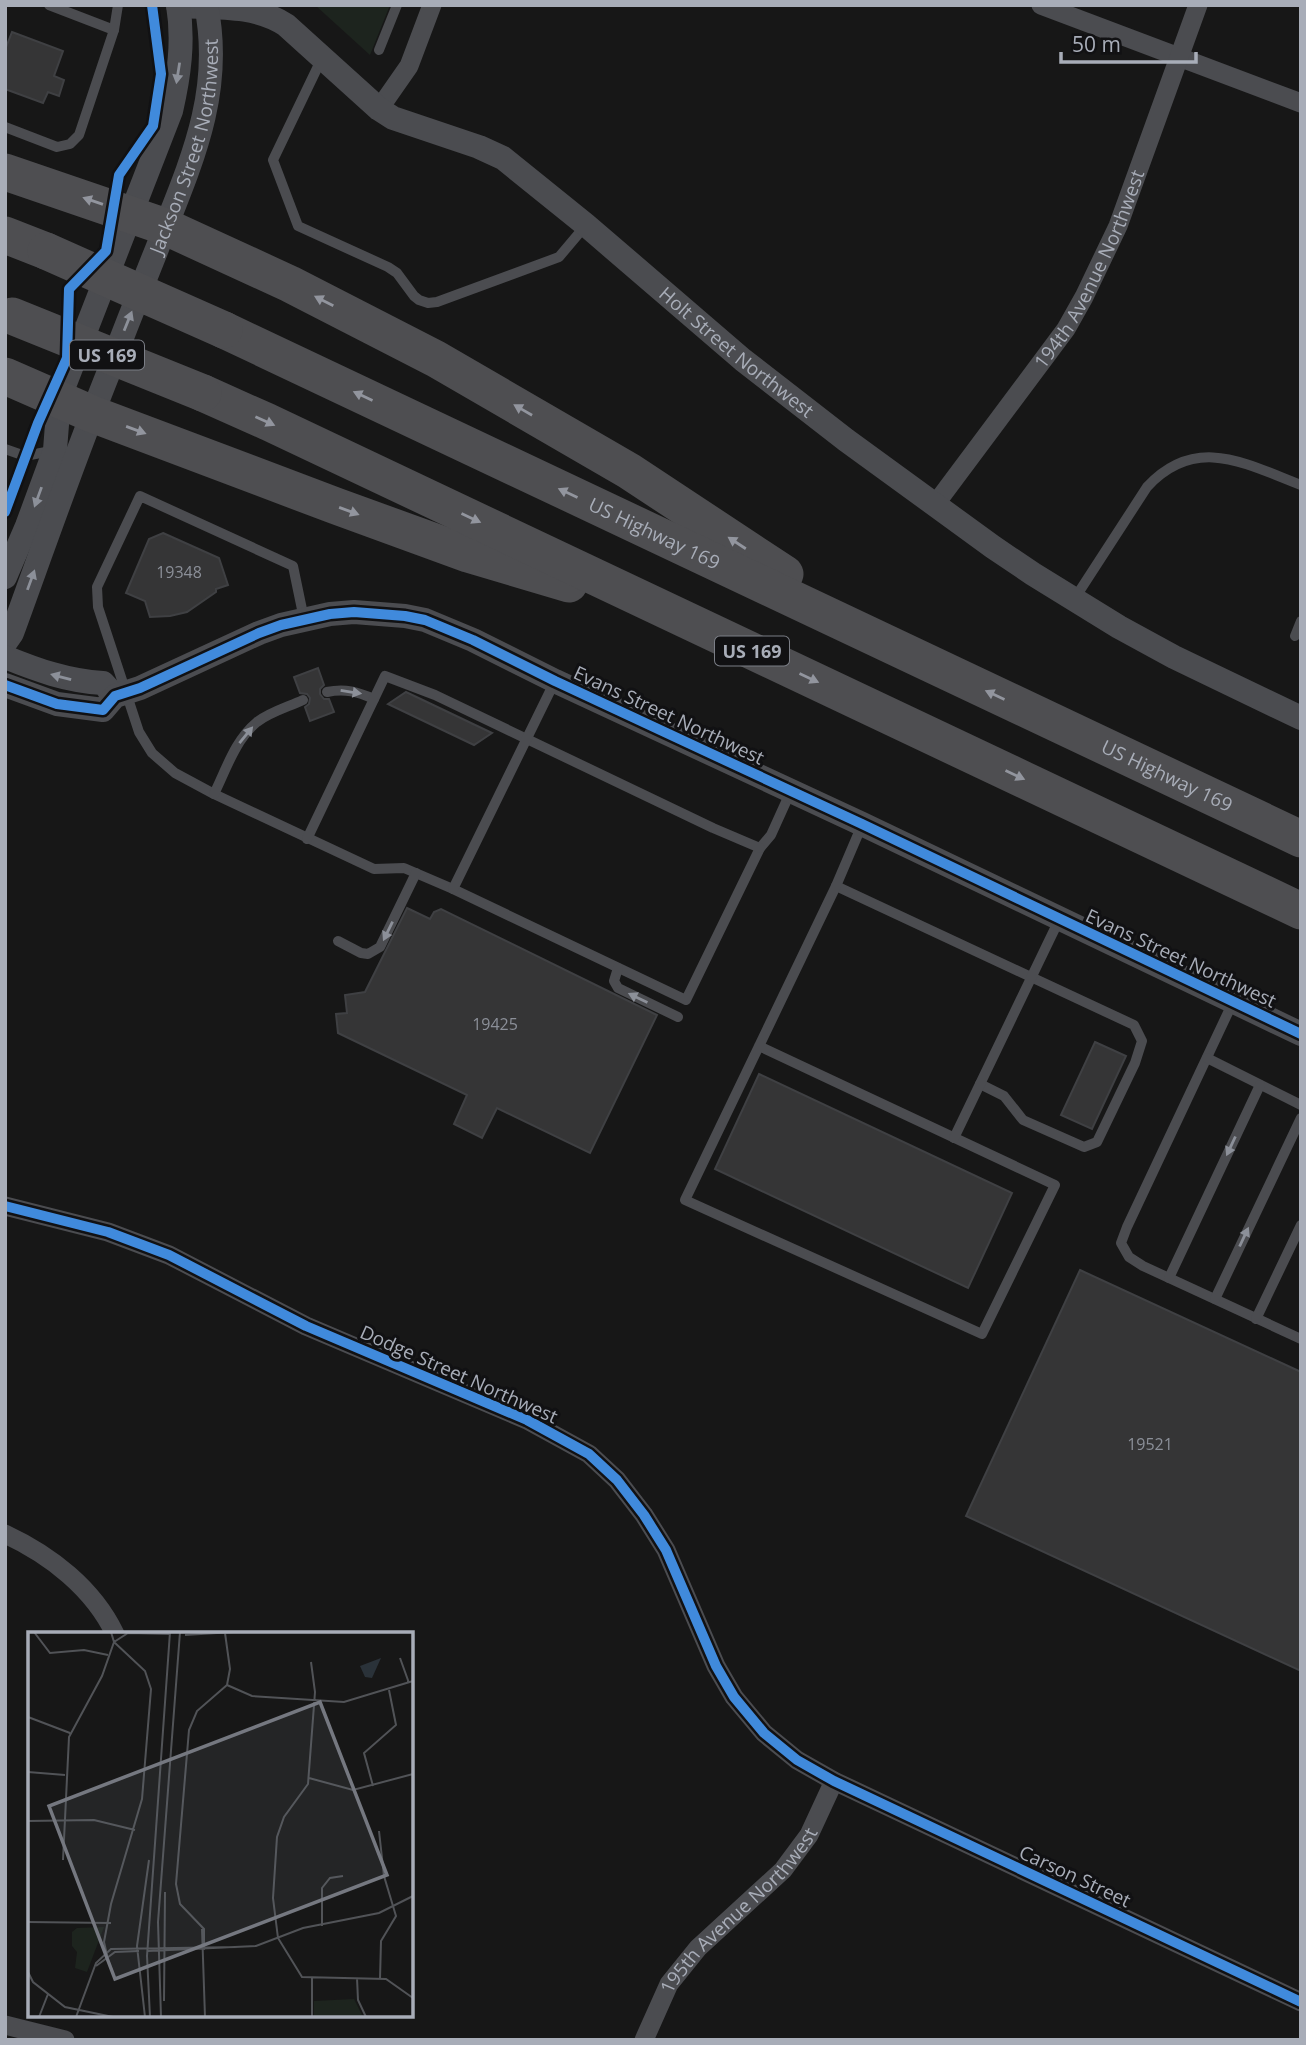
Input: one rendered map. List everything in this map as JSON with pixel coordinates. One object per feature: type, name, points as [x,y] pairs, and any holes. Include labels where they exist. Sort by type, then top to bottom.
[{"type":"highway","points":[[5,172],[166,227],[290,284],[436,359],[629,471],[897,648]]},
{"type":"highway","name":"US Highway 169","points":[[5,235],[225,330],[1301,839]]},
{"type":"highway","name":"US 169","points":[[9,315],[268,422],[1301,911]]},
{"type":"highway","points":[[5,376],[92,414],[468,554],[685,619]]},
{"type":"street","points":[[379,109],[409,66],[432,5]]},
{"type":"street","points":[[1041,5],[1301,103]]},
{"type":"street","name":"194th Avenue Northwest","points":[[934,506],[1066,329],[1084,297],[1118,226],[1198,5]]},
{"type":"street","name":"Holt Street Northwest","points":[[178,6],[206,6],[266,14],[286,25],[379,109],[400,121],[479,147],[503,158],[586,225],[743,360],[934,506],[1074,600],[1174,657],[1301,718]]},
{"type":"street","name":"Jackson Street Northwest","points":[[5,577],[55,450],[59,399],[164,131],[176,89],[180,62],[178,6]]},
{"type":"street","name":"Jackson Street Northwest","points":[[5,643],[12,633],[92,414],[197,146],[209,94],[211,49],[206,6]]},
{"type":"street","name":"Evans Street Northwest","points":[[5,685],[57,704],[103,710],[121,695],[259,633],[304,620],[354,612],[425,620],[473,640],[1301,1034]]},
{"type":"street","points":[[5,657],[57,677],[103,683],[121,695]]},
{"type":"street","name":"Dodge Street Northwest","points":[[5,1206],[108,1233],[169,1255],[306,1326],[527,1420],[589,1454],[617,1480],[644,1514],[666,1550],[716,1666],[734,1697],[764,1733],[797,1760],[834,1781]]},
{"type":"street","points":[[5,1534],[64,1570],[97,1605],[114,1632]]},
{"type":"street","name":"Carson Street","points":[[834,1781],[1301,2002]]},
{"type":"street","name":"195th Avenue Northwest","points":[[644,2040],[669,1984],[698,1948],[783,1870],[809,1835],[834,1781]]},
{"type":"street","points":[[5,2025],[65,2040]]},
{"type":"lane","points":[[49,5],[114,30]]},
{"type":"lane","points":[[5,127],[57,147],[70,144],[79,135],[114,30],[118,5]]},
{"type":"lane","points":[[379,50],[397,5]]},
{"type":"lane","points":[[323,57],[272,160],[298,226],[397,273],[414,296],[428,303],[559,257],[586,225]]},
{"type":"lane","points":[[6,451],[25,456],[55,450]]},
{"type":"lane","points":[[1074,600],[1147,486],[1159,474],[1181,462],[1203,457],[1237,460],[1301,485]]},
{"type":"lane","points":[[304,620],[293,566],[140,496],[97,587],[98,607],[121,695],[152,753],[175,773],[374,869],[404,868],[453,888],[686,1000],[760,848],[771,835],[791,792]]},
{"type":"lane","points":[[1295,636],[1301,621]]},
{"type":"lane","points":[[307,839],[385,676],[435,695],[760,848]]},
{"type":"lane","points":[[453,888],[555,681]]},
{"type":"lane","points":[[327,692],[349,690],[374,699]]},
{"type":"lane","points":[[214,794],[236,747],[251,728],[268,715],[303,700]]},
{"type":"lane","points":[[760,1046],[1055,1185],[982,1334],[685,1200],[836,886],[862,824]]},
{"type":"lane","points":[[338,941],[368,954],[380,947],[416,873]]},
{"type":"lane","points":[[836,886],[1134,1025],[1142,1041],[1135,1063],[1097,1142],[1084,1147],[1023,1120],[1004,1096],[980,1084]]},
{"type":"lane","points":[[954,1138],[1059,919]]},
{"type":"lane","points":[[618,968],[614,981],[618,988],[678,1017]]},
{"type":"lane","points":[[1233,1002],[1121,1243],[1129,1257],[1301,1339]]},
{"type":"lane","points":[[1207,1058],[1301,1105]]},
{"type":"lane","points":[[1169,1278],[1260,1085]]},
{"type":"lane","points":[[1214,1299],[1301,1118]]},
{"type":"lane","points":[[1256,1319],[1301,1225]]},
{"type":"shaded area","points":[[315,5],[390,5],[370,55]]},
{"type":"building","points":[[12,32],[63,51],[54,76],[64,80],[59,96],[48,92],[43,103],[5,89],[5,50]]},
{"type":"building","points":[[163,533],[219,558],[228,585],[216,589],[216,592],[187,612],[150,617],[145,601],[126,593],[149,539]]},
{"type":"building","points":[[318,668],[324,685],[320,694],[324,699],[329,699],[334,712],[310,721],[305,707],[310,698],[307,694],[300,693],[294,677]]},
{"type":"building","points":[[406,692],[492,733],[474,745],[388,704]]},
{"type":"building","points":[[407,908],[430,919],[434,912],[441,909],[657,1015],[590,1153],[497,1108],[482,1138],[454,1124],[467,1095],[338,1033],[336,1014],[347,1013],[345,995],[365,992]]},
{"type":"building","points":[[1095,1042],[1126,1056],[1092,1129],[1061,1115]]},
{"type":"building","points":[[759,1074],[1012,1193],[968,1288],[715,1169]]},
{"type":"building","points":[[1080,1270],[1301,1372],[1301,1671],[966,1516]]},
{"type":"cycle path","points":[[5,512],[38,423],[67,358],[69,289],[106,251],[119,175],[153,126],[161,74],[152,5]]},
{"type":"cycle path","points":[[5,685],[57,704],[103,710],[115,696],[140,688],[281,625],[330,614],[354,612],[425,620],[473,640],[1301,1034]]},
{"type":"cycle path","points":[[5,1206],[108,1232],[169,1255],[306,1326],[527,1420],[589,1454],[617,1480],[666,1550],[716,1666],[734,1697],[764,1733],[797,1760],[834,1781],[1301,2002]]}]
